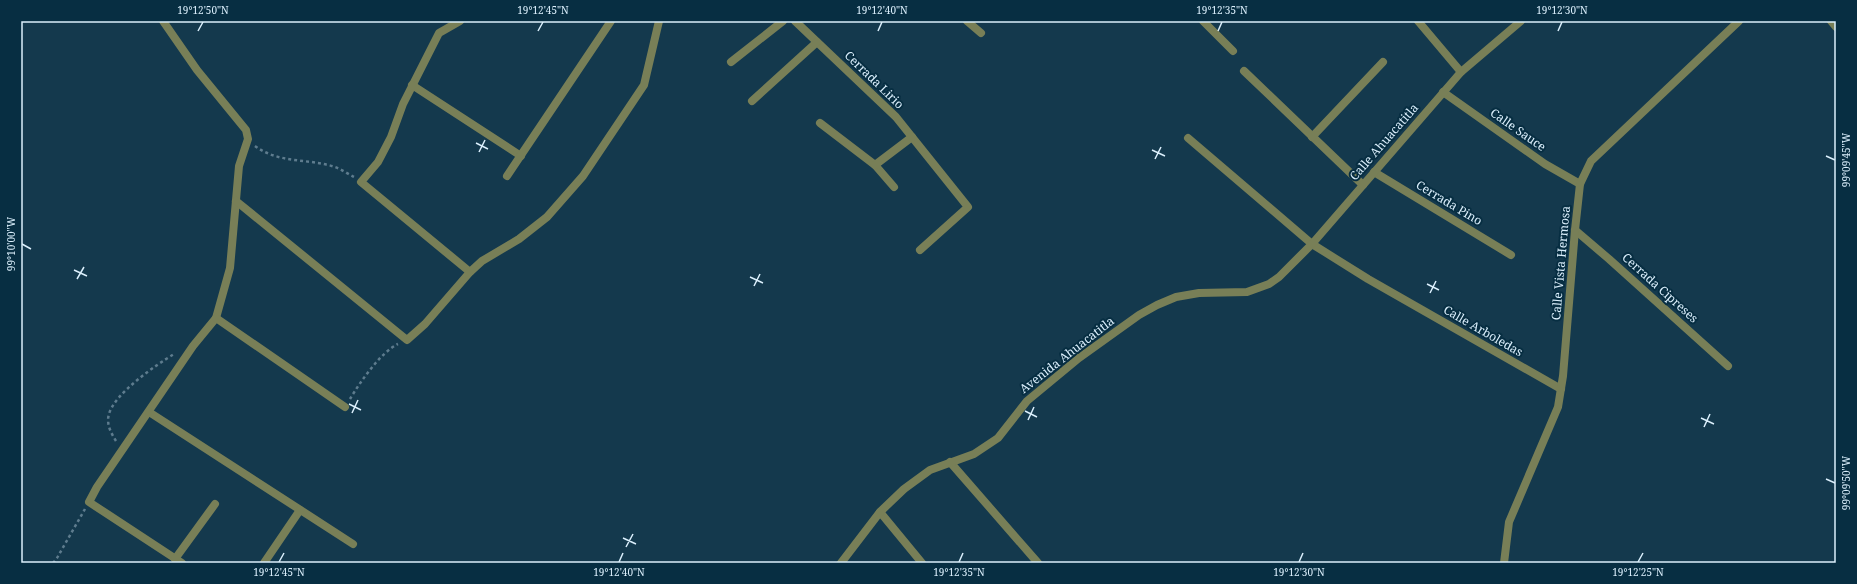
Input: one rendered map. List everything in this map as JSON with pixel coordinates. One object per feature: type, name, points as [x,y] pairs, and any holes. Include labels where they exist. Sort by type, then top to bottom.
[{"type":"street","points":[[163,21],[197,70],[239,119],[246,130],[248,139],[239,166],[230,268],[216,318],[194,346],[122,450],[97,487],[89,502],[178,561],[215,504]]},
{"type":"street","points":[[460,21],[439,33],[412,85],[391,137],[378,162],[361,182],[470,272]]},
{"type":"street","points":[[507,176],[611,21]]},
{"type":"street","points":[[236,201],[407,340],[425,324],[470,272],[482,261],[519,239],[547,216],[583,176],[644,85],[659,21]]},
{"type":"street","points":[[731,62],[783,21]]},
{"type":"street","name":"Cerrada Lirio","points":[[795,21],[896,117],[968,207],[920,250]]},
{"type":"street","points":[[967,21],[981,33]]},
{"type":"street","points":[[1203,21],[1233,51]]},
{"type":"street","points":[[1418,21],[1461,72]]},
{"type":"street","name":"Calle Ahuacatitla","points":[[1269,284],[1279,277],[1312,244],[1461,72],[1521,21]]},
{"type":"street","name":"Calle Vista Hermosa","points":[[1504,563],[1509,522],[1558,406],[1561,389],[1580,184],[1591,161],[1738,21]]},
{"type":"street","points":[[1831,21],[1836,27]]},
{"type":"street","points":[[752,101],[817,42]]},
{"type":"street","points":[[1312,137],[1383,62]]},
{"type":"street","points":[[1244,71],[1363,185]]},
{"type":"street","points":[[412,85],[521,156]]},
{"type":"street","name":"Calle Sauce","points":[[1443,92],[1545,164],[1580,184]]},
{"type":"street","points":[[820,123],[875,165],[894,188]]},
{"type":"street","points":[[875,165],[912,137]]},
{"type":"street","name":"Calle Arboledas","points":[[1188,138],[1312,244],[1368,279],[1561,389]]},
{"type":"street","name":"Cerrada Pino","points":[[1374,172],[1511,255]]},
{"type":"street","name":"Cerrada Cipreses","points":[[1575,230],[1728,366]]},
{"type":"street","name":"Avenida Ahuacatitla","points":[[841,563],[880,512],[904,488],[917,478],[950,462],[974,454],[998,438],[1017,412],[1031,397],[1079,358],[1139,315],[1176,297],[1200,294],[1247,292],[1269,284]]},
{"type":"street","points":[[216,318],[345,407]]},
{"type":"street","points":[[149,412],[353,544]]},
{"type":"street","points":[[950,462],[1038,563]]},
{"type":"street","points":[[264,563],[300,510]]},
{"type":"street","points":[[880,512],[922,563]]},
{"type":"path","points":[[248,139],[256,148],[282,159],[311,162],[335,167],[361,182]]},
{"type":"path","points":[[345,407],[361,382],[391,347],[407,340]]},
{"type":"path","points":[[122,450],[110,431],[109,415],[118,398],[153,367],[174,354],[194,346]]},
{"type":"path","points":[[53,563],[89,502]]}]
